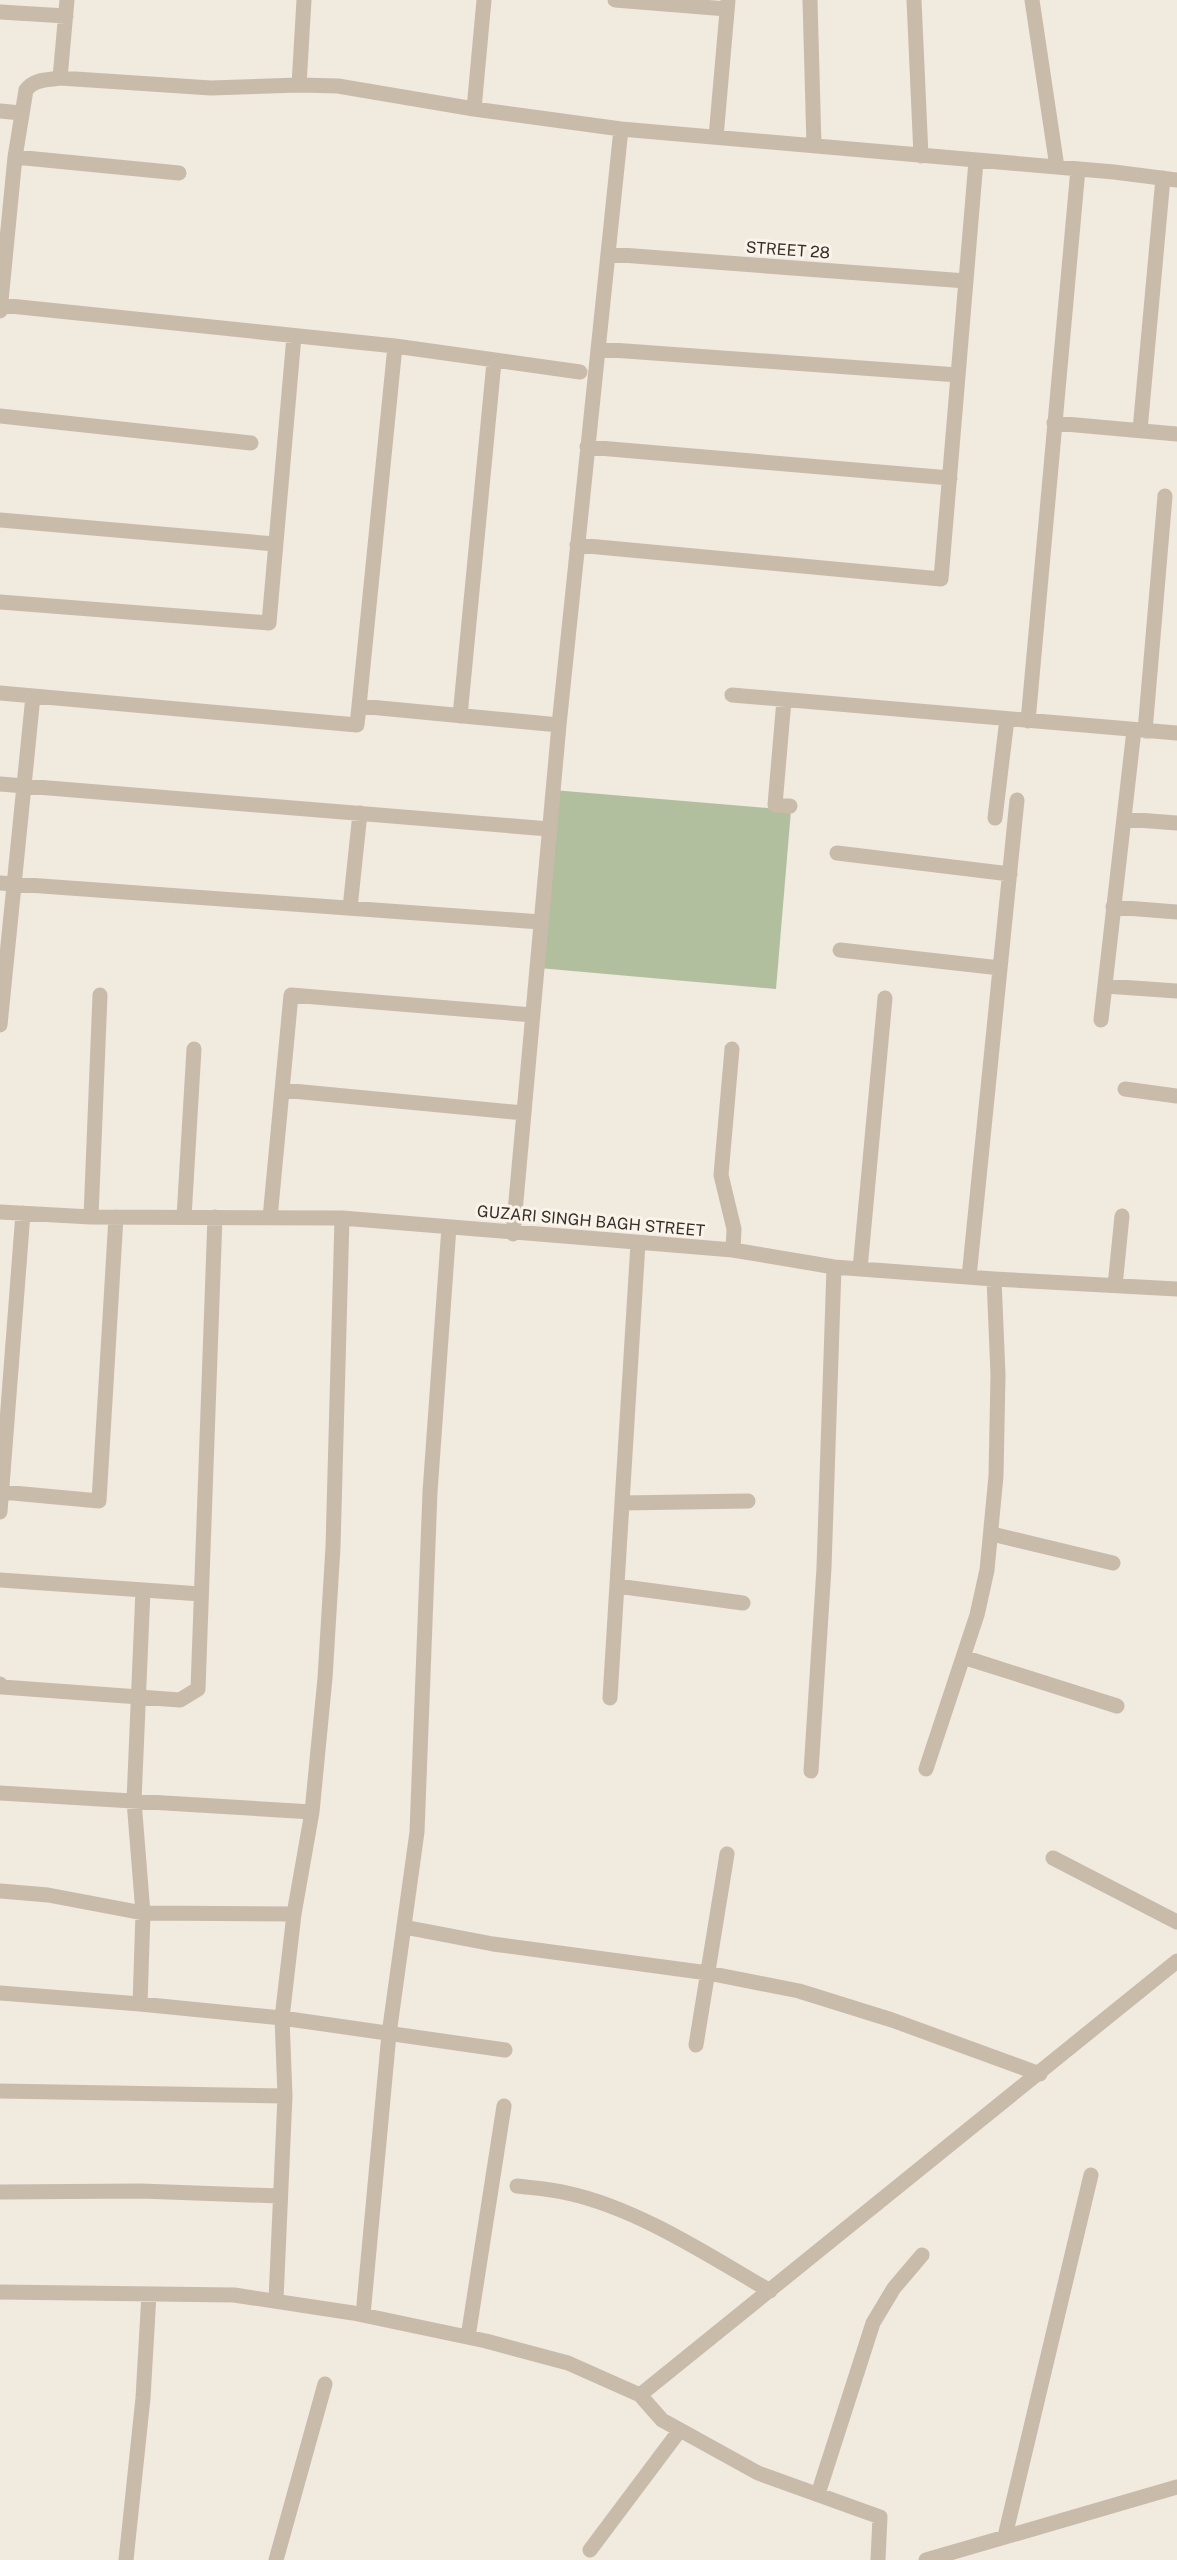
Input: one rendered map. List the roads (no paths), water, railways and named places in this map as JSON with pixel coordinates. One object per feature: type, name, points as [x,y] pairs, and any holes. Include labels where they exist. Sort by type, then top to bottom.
[{"type":"street","points":[[60,78],[67,0]]},
{"type":"street","points":[[299,85],[304,0]]},
{"type":"street","points":[[474,109],[484,0]]},
{"type":"street","points":[[615,0],[728,5],[716,137]]},
{"type":"street","points":[[810,0],[814,146]]},
{"type":"street","points":[[914,0],[921,156]]},
{"type":"street","points":[[1032,0],[1057,167]]},
{"type":"street","points":[[0,12],[66,16]]},
{"type":"street","points":[[0,311],[15,158],[21,113],[26,90],[30,84],[60,78],[211,88],[338,86],[474,109],[621,129],[1170,179],[1140,430]]},
{"type":"street","points":[[0,111],[21,113]]},
{"type":"street","points":[[513,1234],[559,725],[621,129]]},
{"type":"street","points":[[15,158],[179,173]]},
{"type":"street","points":[[577,545],[942,579],[976,161]]},
{"type":"street","points":[[1028,721],[1078,169]]},
{"type":"street","name":"STREET 28","points":[[608,254],[966,281]]},
{"type":"street","points":[[0,305],[396,346],[494,362],[580,372]]},
{"type":"street","points":[[0,602],[266,625],[271,621],[275,544],[294,336]]},
{"type":"street","points":[[0,693],[357,725],[396,346]]},
{"type":"street","points":[[598,349],[958,375]]},
{"type":"street","points":[[460,716],[494,362]]},
{"type":"street","points":[[0,416],[251,443]]},
{"type":"street","points":[[1054,423],[1177,434]]},
{"type":"street","points":[[587,447],[950,478]]},
{"type":"street","points":[[1101,1020],[1124,819],[1139,730],[1165,496]]},
{"type":"street","points":[[0,520],[275,544]]},
{"type":"street","points":[[0,1025],[6,883],[23,786],[33,696]]},
{"type":"street","points":[[732,696],[1177,734]]},
{"type":"street","points":[[784,700],[775,805],[790,806]]},
{"type":"street","points":[[359,706],[559,725]]},
{"type":"street","points":[[995,818],[1007,719]]},
{"type":"street","points":[[0,784],[549,829]]},
{"type":"street","points":[[969,1277],[1017,800]]},
{"type":"street","points":[[350,908],[360,813]]},
{"type":"street","points":[[1124,819],[1177,823]]},
{"type":"street","points":[[837,853],[1010,874]]},
{"type":"street","points":[[6,883],[541,922]]},
{"type":"street","points":[[1113,907],[1177,912]]},
{"type":"street","points":[[840,950],[1000,968]]},
{"type":"street","points":[[1105,986],[1177,992]]},
{"type":"street","points":[[91,1217],[100,994]]},
{"type":"street","points":[[270,1218],[291,995],[533,1014]]},
{"type":"street","points":[[860,1269],[885,998]]},
{"type":"street","points":[[184,1218],[194,1049]]},
{"type":"street","points":[[732,1049],[721,1175],[734,1229],[733,1250]]},
{"type":"street","points":[[1125,1089],[1177,1096]]},
{"type":"street","points":[[282,1090],[524,1113]]},
{"type":"street","name":"GUZARI SINGH BAGH STREET","points":[[0,1212],[91,1217],[342,1218],[513,1234],[733,1250],[834,1267],[1177,1289]]},
{"type":"street","points":[[0,1512],[23,1213]]},
{"type":"street","points":[[1115,1286],[1122,1216]]},
{"type":"street","points":[[2,1492],[99,1501],[116,1217]]},
{"type":"street","points":[[0,1684],[2,1687],[180,1700],[198,1689],[215,1218]]},
{"type":"street","points":[[276,2300],[285,2096],[282,2018],[294,1914],[312,1812],[325,1678],[333,1547],[342,1218]]},
{"type":"street","points":[[363,2315],[389,2034],[417,1832],[430,1492],[449,1227]]},
{"type":"street","points":[[610,1698],[638,1243]]},
{"type":"street","points":[[811,1772],[824,1568],[834,1267]]},
{"type":"street","points":[[926,1769],[976,1615],[987,1570],[992,1534],[998,1375],[994,1279]]},
{"type":"street","points":[[622,1503],[748,1500]]},
{"type":"street","points":[[992,1534],[1113,1563]]},
{"type":"street","points":[[0,1580],[201,1594]]},
{"type":"street","points":[[617,1586],[743,1602]]},
{"type":"street","points":[[140,2004],[143,1913],[134,1801],[143,1590]]},
{"type":"street","points":[[963,1657],[1117,1706]]},
{"type":"street","points":[[0,1793],[312,1812]]},
{"type":"street","points":[[696,2045],[727,1854]]},
{"type":"street","points":[[1053,1858],[1177,1922]]},
{"type":"street","points":[[0,1891],[48,1895],[143,1913],[294,1914]]},
{"type":"street","points":[[404,1927],[493,1944],[708,1973],[799,1991],[892,2020],[1040,2074]]},
{"type":"street","points":[[640,2395],[1177,1961]]},
{"type":"street","points":[[0,1994],[140,2004],[282,2018],[505,2050]]},
{"type":"street","points":[[0,2091],[285,2096]]},
{"type":"street","points":[[468,2337],[504,2106]]},
{"type":"street","points":[[1005,2536],[1091,2175]]},
{"type":"street","points":[[517,2186],[567,2193],[610,2206],[685,2242],[770,2291]]},
{"type":"street","points":[[0,2192],[141,2191],[279,2196]]},
{"type":"street","points":[[818,2494],[873,2323],[894,2288],[922,2255]]},
{"type":"street","points":[[0,2292],[234,2295],[276,2300],[468,2337],[568,2363],[640,2395],[662,2420],[758,2473],[880,2517],[878,2560]]},
{"type":"street","points":[[126,2560],[143,2398],[149,2294]]},
{"type":"street","points":[[276,2560],[325,2384]]},
{"type":"street","points":[[590,2550],[680,2430]]},
{"type":"street","points":[[926,2560],[1177,2487]]}]
